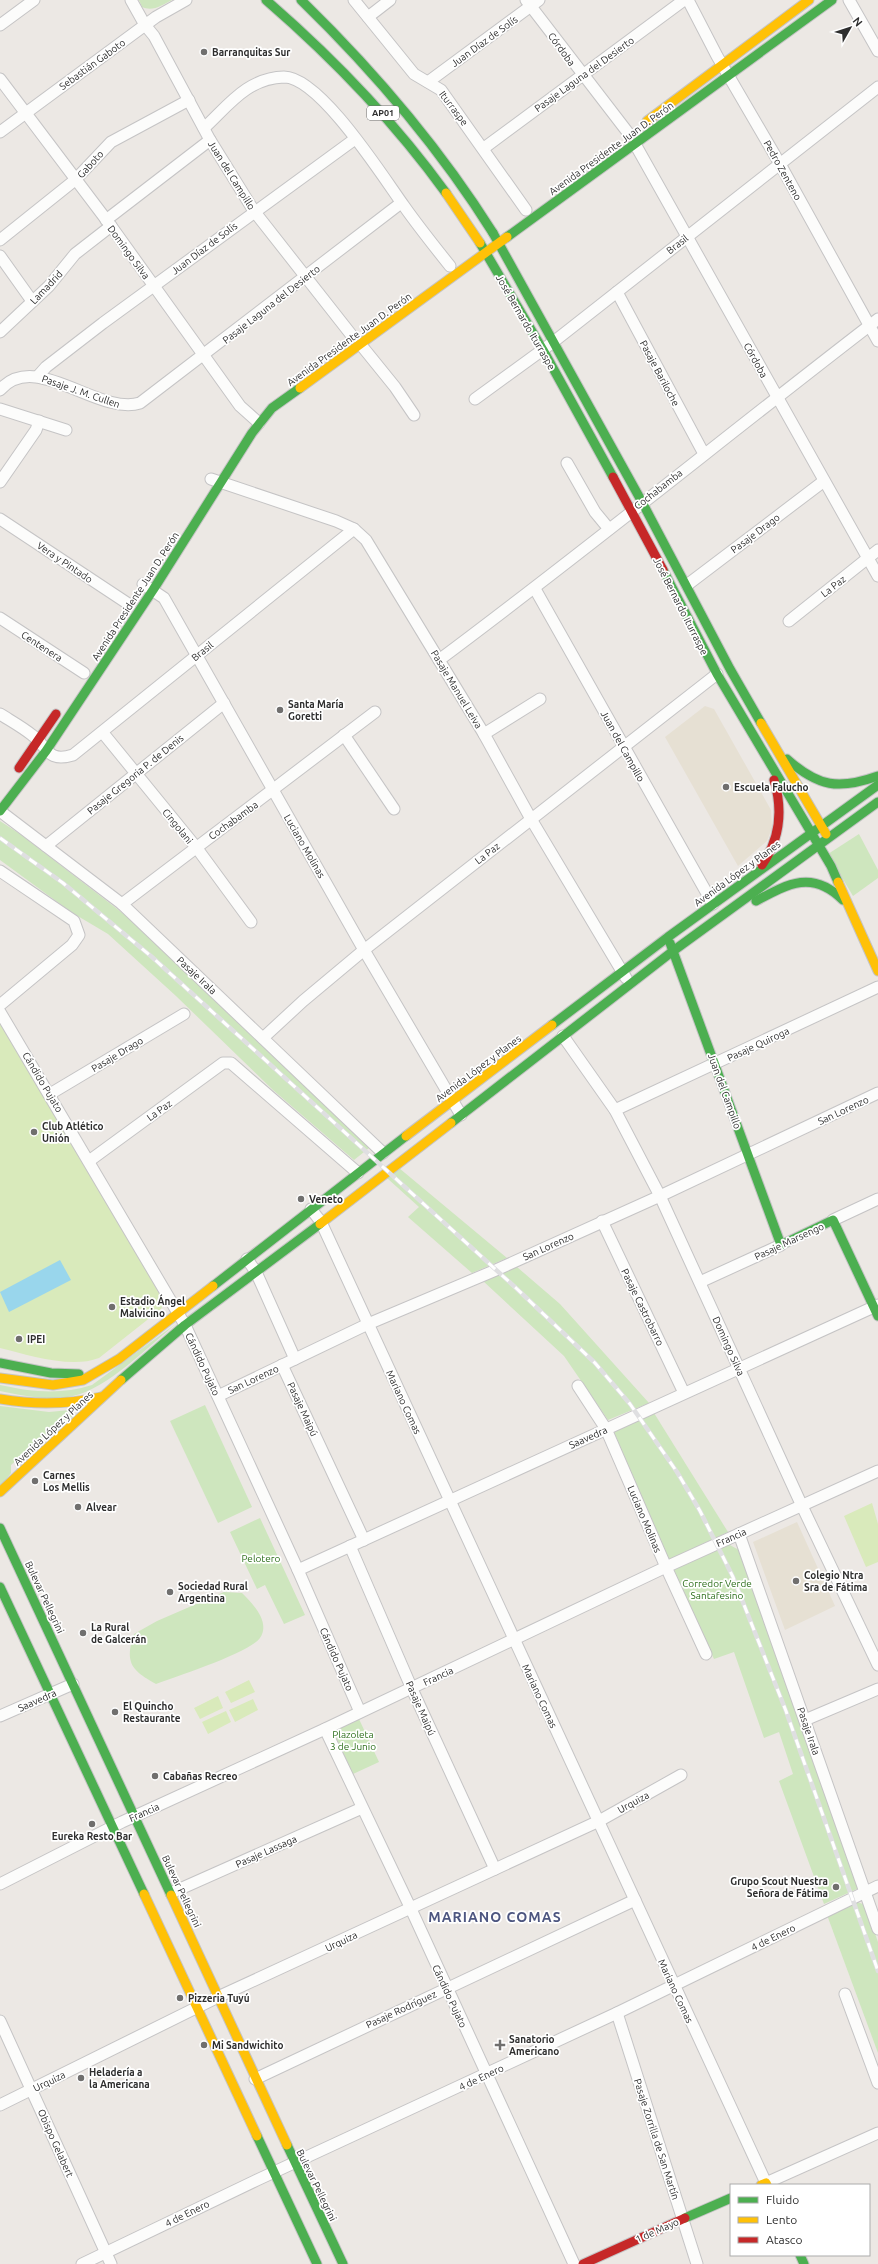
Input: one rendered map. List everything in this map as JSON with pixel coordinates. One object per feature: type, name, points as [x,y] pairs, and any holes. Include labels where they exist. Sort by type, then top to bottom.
[{"type":"main road","name":"AP01","points":[[266,0],[314,41],[372,99],[405,139],[477,246]]},
{"type":"main road","name":"AP01","points":[[301,0],[356,53],[390,91],[443,159],[496,231]]},
{"type":"main road","name":"Avenida Presidente Juan D. Perón","points":[[255,415],[282,401],[355,339],[499,243],[722,64],[809,0]]},
{"type":"main road","name":"Avenida Presidente Juan D. Perón","points":[[632,135],[729,75],[832,0]]},
{"type":"main road","points":[[477,246],[496,231]]},
{"type":"main road","name":"José Bernardo Iturraspe","points":[[496,231],[499,243],[552,343],[642,502],[687,585],[717,645],[770,741],[829,838]]},
{"type":"main road","name":"José Bernardo Iturraspe","points":[[477,246],[486,252],[543,350],[631,510],[717,674],[831,866],[878,971]]},
{"type":"main road","name":"Avenida Presidente Juan D. Perón","points":[[0,811],[46,751],[153,590],[213,480],[255,415],[279,391]]},
{"type":"main road","name":"Avenida Presidente Juan D. Perón","points":[[128,608],[145,581]]},
{"type":"main road","points":[[13,777],[64,704]]},
{"type":"main road","points":[[770,741],[800,771],[823,784],[846,786],[878,776]]},
{"type":"main road","points":[[754,874],[771,850],[779,815],[777,788],[759,744]]},
{"type":"main road","name":"Avenida López y Planes","points":[[0,1378],[33,1384],[70,1384],[96,1373],[130,1351],[383,1153],[668,937],[878,785]]},
{"type":"main road","name":"Avenida López y Planes","points":[[0,1492],[104,1396],[185,1325],[461,1115],[673,951],[878,802]]},
{"type":"main road","points":[[700,931],[772,892],[799,881],[813,881],[829,886],[850,908]]},
{"type":"main road","name":"Juan del Campillo","points":[[668,937],[781,1245]]},
{"type":"main road","points":[[834,1220],[877,1310]]},
{"type":"main road","name":"Pasaje Marsengo","points":[[781,1245],[834,1220]]},
{"type":"main road","name":"Avenida López y Planes","points":[[0,1363],[51,1373],[96,1373]]},
{"type":"main road","name":"Avenida López y Planes","points":[[0,1399],[46,1406],[77,1403],[104,1396]]},
{"type":"main road","name":"Bulevar Pellegrini","points":[[0,1528],[171,1893],[255,2079],[343,2264]]},
{"type":"main road","points":[[0,1586],[317,2264]]},
{"type":"main road","name":"1 de Mayo","points":[[583,2264],[730,2198]]},
{"type":"street","points":[[0,25],[34,0]]},
{"type":"street","name":"Juan del Campillo","points":[[131,0],[145,25],[154,36],[210,140],[254,211],[305,278],[395,387],[414,415]]},
{"type":"street","name":"Sebastián Gaboto","points":[[0,132],[145,25],[186,0]]},
{"type":"street","name":"Iturraspe","points":[[354,0],[409,69],[441,90],[484,148],[525,211]]},
{"type":"street","points":[[368,17],[390,0]]},
{"type":"street","name":"Pasaje Laguna del Desierto","points":[[484,148],[684,0]]},
{"type":"street","name":"Pedro Zenteno","points":[[688,0],[722,64],[780,164],[878,342]]},
{"type":"street","points":[[849,0],[878,51]]},
{"type":"street","name":"Córdoba","points":[[532,2],[582,75],[632,135],[686,237],[878,576]]},
{"type":"street","name":"Juan Díaz de Solís","points":[[428,82],[532,2]]},
{"type":"street","points":[[204,128],[240,92],[255,84],[277,78],[289,77],[307,87],[334,111],[401,203],[450,266]]},
{"type":"street","name":"Domingo Silva","points":[[0,79],[154,285],[240,406],[255,415]]},
{"type":"street","name":"Brasil","points":[[475,399],[543,350],[878,87]]},
{"type":"street","name":"Gaboto","points":[[0,240],[75,180],[99,153],[116,138],[189,100]]},
{"type":"street","name":"Juan Díaz de Solís","points":[[38,376],[52,362],[154,285],[355,139]]},
{"type":"street","name":"Lamadrid","points":[[0,332],[23,313],[32,301],[50,286],[75,254],[108,223],[210,140]]},
{"type":"street","name":"Pasaje Laguna del Desierto","points":[[140,403],[401,203]]},
{"type":"street","points":[[0,256],[32,301]]},
{"type":"street","name":"Pasaje Bariloche","points":[[617,292],[704,454]]},
{"type":"street","name":"Cochabamba","points":[[439,660],[535,589],[631,510],[878,319]]},
{"type":"street","name":"Pasaje J. M. Cullen","points":[[3,384],[17,378],[38,376],[121,406],[140,403]]},
{"type":"street","points":[[0,409],[66,430]]},
{"type":"street","points":[[0,482],[36,430],[39,421]]},
{"type":"street","points":[[567,463],[595,512],[609,529]]},
{"type":"street","name":"Pasaje Manuel Leiva","points":[[213,480],[336,521],[354,529],[366,540],[484,734],[531,819],[622,972],[631,984]]},
{"type":"street","name":"Pasaje Drago","points":[[687,585],[824,480]]},
{"type":"street","name":"Vera y Pintado","points":[[0,519],[128,608]]},
{"type":"street","name":"Brasil","points":[[46,751],[56,757],[73,755],[103,733],[197,655],[354,529]]},
{"type":"street","name":"La Paz","points":[[789,621],[878,550]]},
{"type":"street","name":"Luciano Molinas","points":[[145,581],[153,590],[164,598],[364,950],[461,1115]]},
{"type":"street","name":"Juan del Campillo","points":[[535,589],[713,904]]},
{"type":"street","name":"Centenera","points":[[0,618],[84,673]]},
{"type":"street","name":"La Paz","points":[[263,1038],[302,1001],[364,950],[717,674]]},
{"type":"street","points":[[484,734],[540,699]]},
{"type":"street","name":"Pasaje Gregoria P. de Denis","points":[[46,846],[224,703]]},
{"type":"street","name":"Cochabamba","points":[[122,904],[196,847],[273,791],[375,712]]},
{"type":"street","points":[[0,714],[39,740],[46,751]]},
{"type":"street","name":"Cingolani","points":[[103,733],[196,847],[251,922]]},
{"type":"street","points":[[344,735],[394,809]]},
{"type":"street","name":"Pasaje Irala","points":[[0,811],[122,904],[383,1153]]},
{"type":"street","points":[[0,871],[74,921],[79,935],[72,945],[0,1005]]},
{"type":"street","name":"Pasaje Quiroga","points":[[615,1110],[878,987]]},
{"type":"street","name":"Cándido Pujato","points":[[0,1012],[90,1161],[185,1325],[298,1570],[360,1712]]},
{"type":"street","name":"Pasaje Drago","points":[[50,1094],[184,1014]]},
{"type":"street","name":"Domingo Silva","points":[[563,1036],[615,1110],[660,1196],[802,1506],[878,1665]]},
{"type":"street","name":"La Paz","points":[[90,1161],[223,1063],[231,1063],[358,1173]]},
{"type":"street","name":"San Lorenzo","points":[[218,1396],[368,1324],[496,1270],[660,1196],[878,1093]]},
{"type":"street","name":"Pasaje Marsengo","points":[[834,1220],[878,1199]]},
{"type":"street","name":"Mariano Comas","points":[[311,1209],[321,1222],[514,1641],[599,1821],[765,2184]]},
{"type":"street","name":"Pasaje Castrobarro","points":[[602,1222],[684,1393]]},
{"type":"street","name":"Pasaje Marsengo","points":[[700,1282],[781,1245]]},
{"type":"street","points":[[247,1259],[256,1272],[295,1359]]},
{"type":"street","name":"Saavedra","points":[[298,1570],[684,1393],[877,1310]]},
{"type":"street","name":"Pasaje Maipú","points":[[282,1365],[364,1540]]},
{"type":"street","name":"Luciano Molinas","points":[[578,1386],[606,1429],[666,1567],[706,1654]]},
{"type":"street","name":"Francia","points":[[0,1884],[134,1816],[412,1689],[666,1567],[878,1471]]},
{"type":"street","name":"Pasaje Irala","points":[[739,1534],[878,1928]]},
{"type":"street","name":"Pasaje Maipú","points":[[350,1546],[412,1689],[495,1869]]},
{"type":"street","name":"Saavedra","points":[[0,1716],[73,1684]]},
{"type":"street","points":[[805,1720],[878,1689]]},
{"type":"street","name":"Cándido Pujato","points":[[325,1729],[411,1910],[574,2264]]},
{"type":"street","name":"Urquiza","points":[[0,2105],[218,1997],[411,1910],[599,1821],[680,1775]]},
{"type":"street","name":"Pasaje Lassaga","points":[[171,1893],[362,1808]]},
{"type":"street","name":"4 de Enero","points":[[82,2264],[275,2172],[674,1986],[878,1886]]},
{"type":"street","name":"Pasaje Rodríguez","points":[[255,2079],[635,1900]]},
{"type":"street","points":[[845,1994],[878,2083]]},
{"type":"street","name":"Pasaje Zorrilla de San Martín","points":[[617,2013],[697,2264]]},
{"type":"street","name":"Obispo Gelabert","points":[[0,2021],[111,2264]]},
{"type":"street","points":[[765,2184],[878,2133]]},
{"type":"shaded area","name":"Escuela Falucho","points":[[705,706],[714,709],[771,810],[772,828],[767,841],[738,866],[665,737]]},
{"type":"shaded area","name":"Colegio Ntra Sra de Fátima","points":[[797,1522],[835,1606],[785,1630],[753,1542]]},
{"type":"green space","points":[[139,0],[172,0],[150,9],[142,7]]},
{"type":"green space","points":[[0,821],[20,834],[125,915],[369,1148],[354,1160],[273,1090],[176,996],[108,934],[71,912],[0,860]]},
{"type":"green space","points":[[859,834],[878,870],[878,878],[853,896],[828,854]]},
{"type":"green space","name":"Club Atlético Unión","points":[[0,1022],[165,1301],[161,1309],[99,1358],[88,1361],[63,1362],[0,1348]]},
{"type":"green space","points":[[399,1168],[507,1258],[472,1273],[408,1217],[419,1207],[387,1178]]},
{"type":"green space","points":[[517,1267],[560,1304],[649,1403],[608,1420],[564,1356],[483,1281]]},
{"type":"green space","points":[[177,1323],[114,1376],[86,1392],[73,1396],[45,1398],[0,1391],[0,1385],[35,1391],[58,1391],[92,1385]]},
{"type":"green space","points":[[205,1405],[252,1507],[218,1523],[170,1421]]},
{"type":"green space","points":[[0,1406],[49,1412],[70,1410],[74,1415],[57,1431],[55,1426],[11,1465],[11,1473],[0,1487]]},
{"type":"green space","name":"Corredor Verde Santafesino","points":[[654,1413],[728,1532],[668,1560],[614,1432]]},
{"type":"green space","points":[[872,1503],[878,1524],[878,1562],[866,1567],[844,1516]]},
{"type":"green space","name":"Pelotero","points":[[260,1518],[305,1615],[284,1624],[265,1585],[257,1589],[230,1532]]},
{"type":"green space","name":"Corredor Verde Santafesino","points":[[728,1544],[739,1550],[859,1888],[824,1904],[779,1781],[793,1774],[779,1732],[764,1738],[734,1652],[714,1659],[672,1570]]},
{"type":"green space","points":[[224,1592],[242,1593],[255,1607],[262,1619],[263,1632],[260,1638],[253,1644],[228,1657],[156,1684],[141,1675],[136,1670],[130,1659],[131,1644],[134,1634],[157,1621]]},
{"type":"green space","points":[[249,1680],[255,1692],[231,1703],[225,1692]]},
{"type":"green space","points":[[218,1696],[223,1708],[200,1719],[194,1708]]},
{"type":"green space","points":[[253,1699],[258,1710],[235,1722],[229,1710]]},
{"type":"green space","points":[[226,1711],[231,1722],[208,1734],[202,1722]]},
{"type":"green space","name":"Plazoleta 3 de Junio","points":[[359,1719],[379,1762],[353,1774],[333,1731]]},
{"type":"green space","points":[[857,1902],[863,1904],[866,1908],[878,1942],[878,2053],[827,1915]]},
{"type":"water","points":[[60,1260],[71,1280],[9,1312],[0,1292]]},
{"type":"railway","points":[[0,838],[63,883],[152,957],[516,1288],[595,1363],[630,1404],[677,1472],[700,1511],[733,1577],[786,1711],[878,1971]]},
{"type":"traffic: fast","points":[[266,0],[315,44],[362,91],[426,166],[446,193]]},
{"type":"traffic: fast","points":[[301,0],[380,82],[428,140],[493,233]]},
{"type":"traffic: fast","points":[[507,237],[832,0]]},
{"type":"traffic: fast","points":[[493,233],[642,502],[730,669],[761,723]]},
{"type":"traffic: fast","points":[[480,243],[543,350],[613,477]]},
{"type":"traffic: fast","points":[[0,811],[46,751],[153,590],[252,433],[272,408],[300,388]]},
{"type":"traffic: fast","points":[[663,570],[717,674],[831,866],[838,882]]},
{"type":"traffic: fast","points":[[787,759],[809,775],[830,783],[852,783],[878,776]]},
{"type":"traffic: fast","points":[[552,1025],[668,937],[878,785]]},
{"type":"traffic: fast","points":[[451,1123],[673,951],[878,802]]},
{"type":"traffic: fast","points":[[756,901],[779,889],[801,882],[811,882],[821,885],[832,891],[843,900]]},
{"type":"traffic: fast","points":[[670,943],[781,1245],[833,1220],[878,1316]]},
{"type":"traffic: fast","points":[[213,1286],[406,1136]]},
{"type":"traffic: fast","points":[[121,1380],[185,1325],[320,1224]]},
{"type":"traffic: fast","points":[[0,1363],[51,1373],[79,1374]]},
{"type":"traffic: fast","points":[[0,1528],[171,1895]]},
{"type":"traffic: fast","points":[[0,1587],[144,1894]]},
{"type":"traffic: fast","points":[[257,2136],[317,2264]]},
{"type":"traffic: fast","points":[[287,2145],[343,2264]]},
{"type":"traffic: fast","points":[[685,2218],[730,2198]]},
{"type":"traffic: fast","points":[[800,2256],[804,2264]]},
{"type":"traffic: slow","points":[[647,121],[809,0]]},
{"type":"traffic: slow","points":[[446,193],[480,243]]},
{"type":"traffic: slow","points":[[300,388],[507,237]]},
{"type":"traffic: slow","points":[[761,723],[826,834]]},
{"type":"traffic: slow","points":[[838,882],[878,971]]},
{"type":"traffic: slow","points":[[406,1136],[552,1025]]},
{"type":"traffic: slow","points":[[320,1224],[451,1123]]},
{"type":"traffic: slow","points":[[0,1378],[53,1385],[83,1380],[119,1359],[213,1286]]},
{"type":"traffic: slow","points":[[0,1492],[121,1380]]},
{"type":"traffic: slow","points":[[0,1399],[38,1403],[63,1403],[101,1397]]},
{"type":"traffic: slow","points":[[144,1894],[257,2136]]},
{"type":"traffic: slow","points":[[171,1895],[287,2145]]},
{"type":"traffic: jam","points":[[613,477],[663,570]]},
{"type":"traffic: jam","points":[[19,768],[56,714]]},
{"type":"traffic: jam","points":[[762,865],[773,845],[778,824],[779,813],[777,791],[774,780]]},
{"type":"traffic: jam","points":[[583,2264],[685,2218]]},
{"type":"place","name":"Barranquitas Sur","points":[[204,52]]},
{"type":"place","name":"Santa María Goretti","points":[[280,710]]},
{"type":"place","name":"Escuela Falucho","points":[[726,787]]},
{"type":"place","name":"Club Atlético Unión","points":[[34,1132]]},
{"type":"place","name":"Veneto","points":[[301,1199]]},
{"type":"place","name":"Estadio Ángel Malvicino","points":[[112,1307]]},
{"type":"place","name":"IPEI","points":[[19,1339]]},
{"type":"place","name":"Carnes Los Mellis","points":[[35,1481]]},
{"type":"place","name":"Alvear","points":[[78,1507]]},
{"type":"place","name":"Colegio Ntra Sra de Fátima","points":[[796,1581]]},
{"type":"place","name":"Sociedad Rural Argentina","points":[[170,1592]]},
{"type":"place","name":"La Rural de Galcerán","points":[[83,1633]]},
{"type":"place","name":"El Quincho Restaurante","points":[[115,1712]]},
{"type":"place","name":"Cabañas Recreo","points":[[155,1776]]},
{"type":"place","name":"Eureka Resto Bar","points":[[92,1824]]},
{"type":"place","name":"Grupo Scout Nuestra Señora de Fátima","points":[[836,1887]]},
{"type":"place","name":"Pizzeria Tuyú","points":[[180,1998]]},
{"type":"place","name":"Mi Sandwichito","points":[[204,2045]]},
{"type":"place","name":"Sanatorio Americano","points":[[500,2045]]},
{"type":"place","name":"Heladería a la Americana","points":[[81,2078]]},
{"type":"district","name":"MARIANO COMAS","points":[[495,1917]]}]
